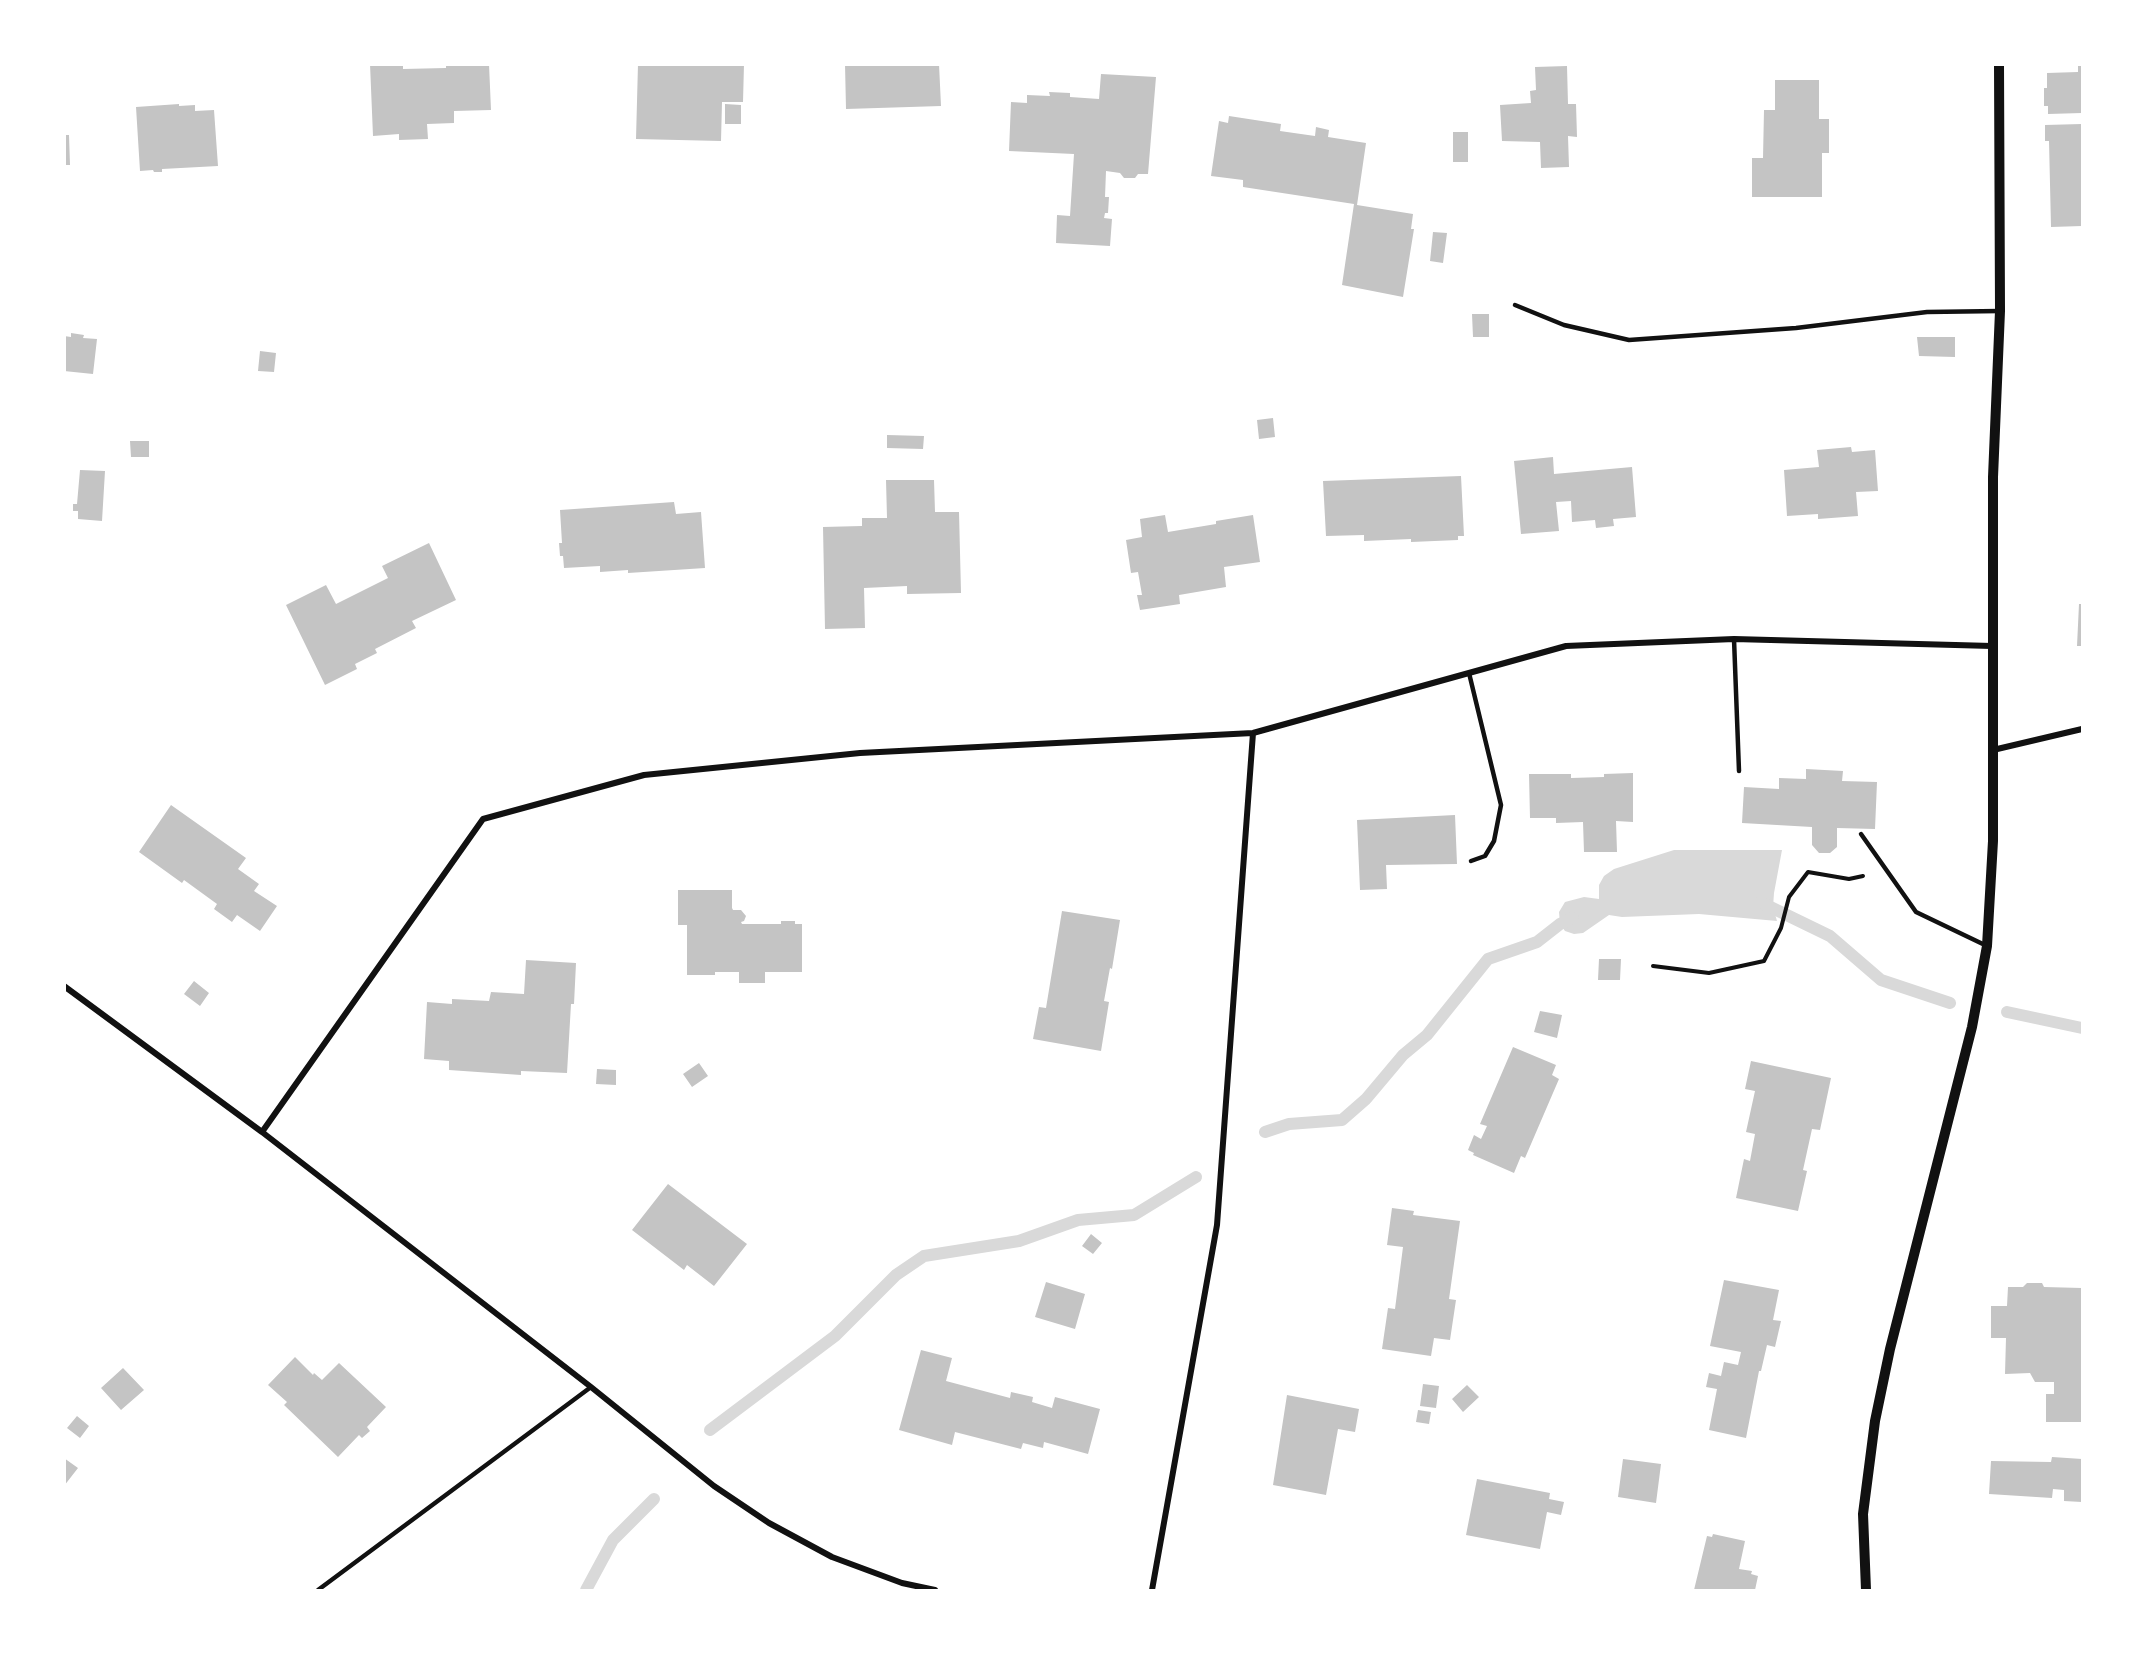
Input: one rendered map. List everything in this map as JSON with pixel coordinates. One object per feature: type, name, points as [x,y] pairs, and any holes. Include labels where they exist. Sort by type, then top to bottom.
[{"type":"street","points":[[1866,1590],[1863,1514],[1875,1421],[1895,1328],[1972,1027],[1987,946],[1993,841],[1993,477],[2000,311],[1999,64]]},
{"type":"street","points":[[262,1132],[483,819],[644,775],[860,753],[1253,733],[1566,646],[1734,639],[1992,646]]},
{"type":"street","points":[[1993,750],[2082,729]]},
{"type":"street","points":[[1152,1590],[1217,1225],[1253,733]]},
{"type":"street","points":[[64,986],[262,1132],[591,1387],[714,1486],[769,1523],[832,1557],[903,1583],[935,1590]]},
{"type":"lane","points":[[1515,305],[1564,325],[1629,340],[1796,328],[1927,312],[2000,311]]},
{"type":"lane","points":[[1734,639],[1739,771]]},
{"type":"lane","points":[[1469,673],[1501,805],[1494,841],[1485,856],[1471,861]]},
{"type":"lane","points":[[1861,834],[1916,912],[1987,946]]},
{"type":"lane","points":[[318,1590],[591,1387]]},
{"type":"path","points":[[1653,966],[1709,974],[1764,961],[1781,928],[1789,897],[1808,872],[1849,879],[1888,872]]},
{"type":"shaded area","points":[[1674,850],[1782,850],[1773,907],[1777,921],[1699,914],[1622,917],[1609,915],[1583,933],[1574,934],[1565,931],[1560,924],[1559,912],[1565,902],[1584,897],[1599,899],[1599,885],[1604,876],[1614,869]]},
{"type":"building","points":[[370,64],[403,64],[403,69],[446,68],[446,64],[489,64],[491,110],[454,111],[454,123],[427,124],[428,139],[399,140],[399,134],[373,136]]},
{"type":"building","points":[[638,64],[744,64],[743,102],[722,102],[721,141],[636,139]]},
{"type":"building","points":[[845,64],[939,64],[941,106],[846,109]]},
{"type":"building","points":[[2078,64],[2082,64],[2082,113],[2048,114],[2048,106],[2044,106],[2047,73],[2078,72]]},
{"type":"building","points":[[1567,66],[1568,104],[1576,104],[1577,137],[1568,136],[1569,167],[1541,168],[1540,142],[1502,141],[1500,105],[1531,103],[1530,91],[1536,90],[1535,67]]},
{"type":"building","points":[[1101,74],[1156,77],[1148,174],[1138,174],[1135,178],[1124,178],[1120,173],[1106,171],[1105,197],[1109,197],[1108,213],[1105,213],[1104,218],[1112,219],[1110,246],[1056,243],[1057,215],[1070,216],[1074,154],[1009,151],[1011,102],[1027,103],[1027,95],[1050,96],[1049,92],[1070,93],[1070,97],[1099,99]]},
{"type":"building","points":[[1775,80],[1819,80],[1819,119],[1829,119],[1829,153],[1822,153],[1822,197],[1752,197],[1752,158],[1763,158],[1764,110],[1775,110]]},
{"type":"building","points":[[179,104],[179,106],[195,105],[195,111],[214,110],[218,166],[162,169],[162,172],[140,171],[136,107]]},
{"type":"building","points":[[725,104],[741,105],[741,124],[725,124]]},
{"type":"building","points":[[1229,116],[1281,124],[1280,131],[1315,136],[1316,127],[1329,130],[1328,137],[1366,143],[1357,205],[1413,214],[1411,229],[1414,229],[1403,297],[1342,285],[1354,204],[1243,187],[1243,180],[1211,176],[1219,121],[1228,123]]},
{"type":"building","points":[[2082,124],[2082,226],[2051,227],[2049,141],[2045,141],[2045,125]]},
{"type":"building","points":[[1453,132],[1468,132],[1468,162],[1453,162]]},
{"type":"building","points":[[64,135],[69,135],[70,165],[64,165]]},
{"type":"building","points":[[1433,232],[1447,233],[1443,263],[1430,261]]},
{"type":"building","points":[[1472,314],[1489,314],[1489,337],[1473,337]]},
{"type":"building","points":[[71,333],[84,335],[83,338],[97,339],[93,374],[64,371],[64,336],[71,337]]},
{"type":"building","points":[[1917,337],[1955,337],[1955,357],[1919,356]]},
{"type":"building","points":[[260,351],[276,353],[274,372],[258,371]]},
{"type":"building","points":[[1273,418],[1275,437],[1259,439],[1257,420]]},
{"type":"building","points":[[887,435],[924,436],[923,449],[887,448]]},
{"type":"building","points":[[130,441],[149,441],[149,457],[131,457]]},
{"type":"building","points":[[1851,447],[1852,452],[1875,450],[1878,491],[1856,492],[1858,516],[1818,519],[1818,514],[1787,516],[1784,470],[1819,467],[1817,450]]},
{"type":"building","points":[[1553,457],[1554,474],[1632,467],[1636,517],[1613,519],[1614,526],[1596,528],[1595,520],[1572,522],[1571,501],[1556,502],[1559,531],[1521,534],[1514,461]]},
{"type":"building","points":[[80,470],[105,471],[102,521],[78,519],[78,511],[73,511],[73,504],[77,504]]},
{"type":"building","points":[[1461,476],[1464,536],[1458,536],[1458,540],[1364,541],[1364,535],[1326,536],[1323,481]]},
{"type":"building","points":[[886,480],[934,480],[935,512],[959,512],[961,593],[907,594],[907,586],[864,588],[865,628],[825,629],[823,527],[862,526],[862,518],[887,518]]},
{"type":"building","points":[[674,502],[676,514],[701,512],[705,568],[628,573],[628,570],[600,572],[600,566],[564,568],[559,543],[562,543],[560,510]]},
{"type":"building","points":[[1165,515],[1168,532],[1253,515],[1260,562],[1224,567],[1226,587],[1179,595],[1180,604],[1140,610],[1137,595],[1142,595],[1138,572],[1131,573],[1126,540],[1142,537],[1140,519]]},
{"type":"building","points":[[429,543],[456,600],[412,621],[416,628],[375,649],[377,653],[355,664],[357,669],[325,685],[286,605],[326,585],[336,604],[388,578],[382,566]]},
{"type":"building","points":[[2079,604],[2082,604],[2082,646],[2077,646]]},
{"type":"building","points":[[1806,769],[1843,771],[1842,781],[1877,782],[1875,829],[1837,828],[1837,847],[1830,853],[1819,853],[1812,845],[1812,827],[1742,823],[1744,787],[1779,789],[1779,778],[1806,779]]},
{"type":"building","points":[[1633,773],[1633,822],[1616,821],[1617,852],[1584,852],[1583,822],[1556,823],[1556,818],[1530,818],[1529,774],[1571,774],[1571,778]]},
{"type":"building","points":[[171,805],[246,858],[238,869],[259,884],[254,891],[277,906],[260,931],[237,915],[232,922],[214,909],[217,904],[184,880],[182,883],[139,852]]},
{"type":"building","points":[[1455,815],[1457,864],[1386,865],[1387,889],[1360,890],[1357,820]]},
{"type":"building","points":[[678,890],[732,890],[733,910],[741,910],[746,916],[742,924],[781,924],[781,921],[795,921],[795,924],[802,924],[802,972],[765,972],[765,983],[739,983],[739,972],[687,975],[687,925],[678,925]]},
{"type":"building","points":[[1062,911],[1120,920],[1104,1001],[1109,1002],[1101,1051],[1033,1039],[1039,1007],[1046,1008]]},
{"type":"building","points":[[1599,959],[1621,959],[1620,980],[1598,980]]},
{"type":"building","points":[[526,960],[576,963],[567,1073],[521,1071],[521,1075],[449,1070],[449,1061],[424,1059],[427,1002],[452,1004],[452,999],[489,1001],[491,992],[524,994]]},
{"type":"building","points":[[194,981],[209,993],[200,1006],[184,994]]},
{"type":"building","points":[[1540,1011],[1562,1015],[1557,1038],[1534,1032]]},
{"type":"building","points":[[1513,1047],[1556,1065],[1552,1075],[1559,1079],[1525,1158],[1521,1156],[1514,1173],[1473,1155],[1474,1153],[1468,1150],[1474,1135],[1481,1139],[1487,1126],[1480,1124]]},
{"type":"building","points":[[1751,1061],[1831,1078],[1820,1130],[1812,1129],[1803,1170],[1807,1171],[1798,1211],[1736,1198],[1744,1159],[1750,1161],[1755,1134],[1746,1132],[1755,1091],[1745,1089]]},
{"type":"building","points":[[699,1063],[708,1076],[692,1087],[683,1074]]},
{"type":"building","points":[[597,1069],[616,1070],[616,1085],[596,1084]]},
{"type":"building","points":[[668,1184],[747,1244],[714,1286],[687,1265],[684,1270],[632,1230]]},
{"type":"building","points":[[1392,1208],[1414,1211],[1413,1215],[1460,1221],[1449,1299],[1456,1300],[1450,1340],[1434,1338],[1431,1356],[1382,1349],[1388,1308],[1395,1309],[1403,1247],[1387,1245]]},
{"type":"building","points":[[1091,1234],[1102,1243],[1093,1254],[1082,1246]]},
{"type":"building","points":[[1724,1280],[1779,1290],[1773,1320],[1781,1321],[1775,1347],[1767,1345],[1761,1371],[1759,1371],[1746,1438],[1709,1430],[1717,1389],[1706,1387],[1709,1373],[1721,1376],[1724,1362],[1738,1365],[1741,1352],[1710,1346]]},
{"type":"building","points":[[1046,1282],[1085,1294],[1075,1329],[1035,1317]]},
{"type":"building","points":[[2027,1283],[2042,1283],[2044,1287],[2082,1288],[2082,1422],[2046,1422],[2046,1394],[2054,1394],[2054,1382],[2035,1382],[2030,1373],[2005,1374],[2006,1338],[1991,1338],[1991,1306],[2007,1306],[2008,1287],[2023,1287]]},
{"type":"building","points":[[921,1350],[952,1358],[946,1381],[1010,1398],[1011,1392],[1033,1397],[1032,1402],[1052,1408],[1055,1397],[1100,1409],[1088,1454],[1044,1442],[1043,1448],[1023,1443],[1021,1449],[955,1432],[952,1445],[899,1430]]},
{"type":"building","points":[[295,1357],[313,1375],[314,1373],[322,1380],[339,1363],[386,1407],[367,1427],[370,1431],[362,1438],[359,1435],[338,1457],[284,1405],[287,1402],[268,1385]]},
{"type":"building","points":[[123,1368],[144,1390],[121,1410],[101,1388]]},
{"type":"building","points":[[1423,1384],[1439,1386],[1436,1408],[1420,1406]]},
{"type":"building","points":[[1467,1385],[1479,1397],[1463,1412],[1452,1399]]},
{"type":"building","points":[[1287,1395],[1359,1409],[1355,1432],[1338,1429],[1326,1495],[1273,1485]]},
{"type":"building","points":[[1418,1410],[1431,1412],[1429,1424],[1416,1422]]},
{"type":"building","points":[[77,1416],[89,1426],[80,1438],[67,1428]]},
{"type":"building","points":[[2052,1457],[2082,1459],[2082,1502],[2064,1501],[2064,1490],[2053,1489],[2052,1498],[1989,1494],[1991,1461],[2051,1462]]},
{"type":"building","points":[[64,1458],[78,1468],[64,1486]]},
{"type":"building","points":[[1623,1459],[1661,1464],[1656,1503],[1618,1497]]},
{"type":"building","points":[[1477,1479],[1550,1493],[1549,1499],[1564,1502],[1561,1515],[1547,1512],[1540,1549],[1466,1535]]},
{"type":"building","points":[[1713,1534],[1745,1541],[1739,1569],[1752,1571],[1751,1574],[1758,1576],[1755,1590],[1694,1590],[1707,1536],[1712,1537]]},
{"type":"waterway","points":[[1760,902],[1830,936],[1881,980],[1950,1003]]},
{"type":"waterway","points":[[1265,1132],[1289,1124],[1342,1120],[1366,1099],[1403,1055],[1427,1035],[1488,959],[1537,942],[1560,924],[1573,918]]},
{"type":"waterway","points":[[2007,1012],[2082,1028]]},
{"type":"waterway","points":[[710,1430],[835,1336],[896,1275],[924,1256],[1019,1241],[1078,1220],[1134,1215],[1196,1177]]},
{"type":"waterway","points":[[586,1590],[613,1540],[654,1499]]}]
